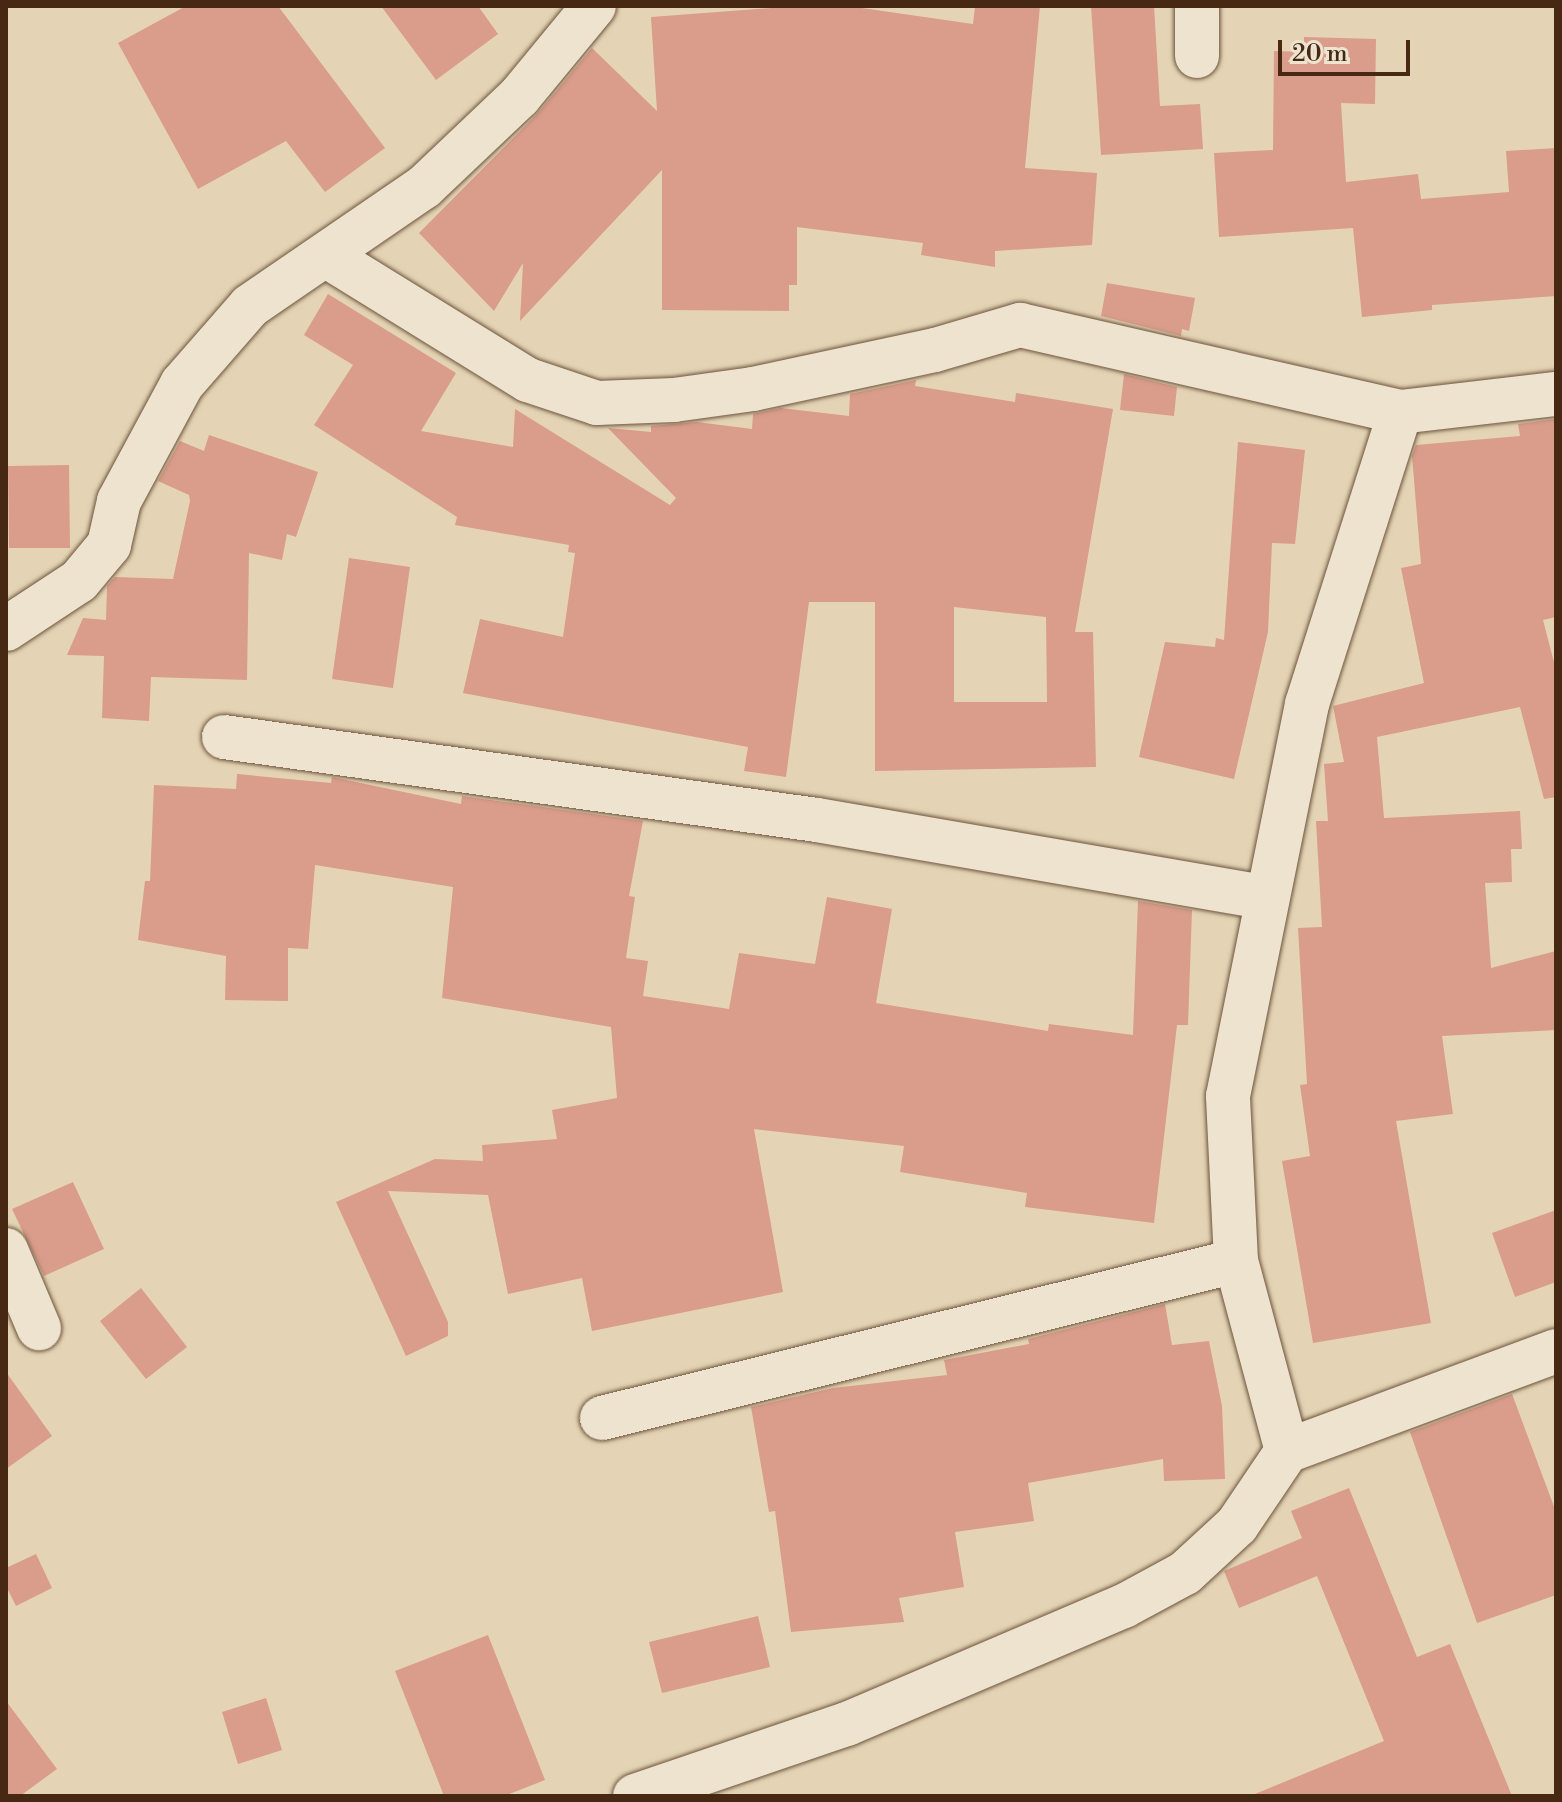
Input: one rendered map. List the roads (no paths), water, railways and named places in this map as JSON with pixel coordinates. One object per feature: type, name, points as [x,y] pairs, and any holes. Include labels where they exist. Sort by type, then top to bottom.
[{"type":"street","points":[[6,629],[79,581],[109,545],[119,501],[191,373],[250,306],[424,187],[519,97],[594,6]]},
{"type":"street","points":[[1197,6],[1197,56]]},
{"type":"street","points":[[327,256],[528,380],[597,403],[674,400],[753,389],[935,350],[1020,325],[1400,412],[1556,394]]},
{"type":"street","points":[[1287,1451],[1236,1261],[1228,1096],[1264,897],[1307,704],[1400,412]]},
{"type":"street","points":[[224,737],[802,817],[1264,897]]},
{"type":"street","points":[[6,1250],[39,1328]]},
{"type":"street","points":[[602,1418],[1236,1261]]},
{"type":"street","points":[[635,1796],[847,1724],[1173,1580],[1237,1525],[1287,1451],[1556,1351]]}]
